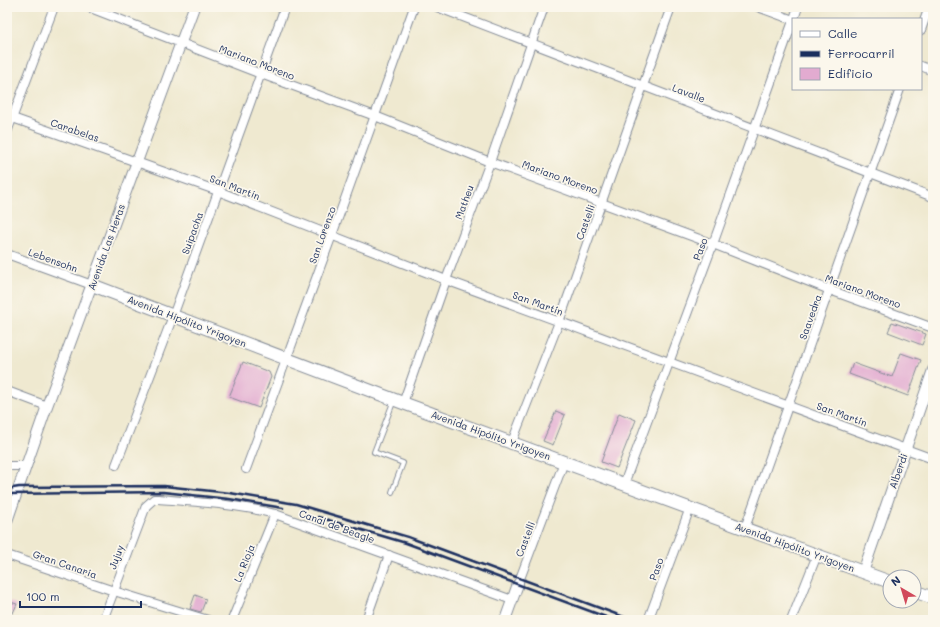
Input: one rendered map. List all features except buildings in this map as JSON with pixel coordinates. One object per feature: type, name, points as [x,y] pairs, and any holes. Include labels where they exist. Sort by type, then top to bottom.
[{"type":"main road","name":"Avenida Hipólito Yrigoyen","points":[[92,285],[399,401],[882,579]]},
{"type":"main road","points":[[922,594],[933,598]]},
{"type":"street","points":[[7,132],[10,117],[54,7]]},
{"type":"street","name":"Mariano Moreno","points":[[88,7],[261,74],[375,116],[490,162],[713,244],[830,290],[933,328]]},
{"type":"street","name":"Avenida Las Heras","points":[[7,521],[47,406],[194,7]]},
{"type":"street","name":"Suipacha","points":[[116,465],[173,316],[285,7]]},
{"type":"street","name":"San Lorenzo","points":[[246,469],[414,7]]},
{"type":"street","name":"Lavalle","points":[[437,7],[933,197]]},
{"type":"street","name":"Matheu","points":[[399,401],[490,162],[530,42],[544,7]]},
{"type":"street","name":"Castelli","points":[[512,442],[559,322],[671,7]]},
{"type":"street","points":[[758,7],[792,20]]},
{"type":"street","name":"Paso","points":[[794,18],[798,7]]},
{"type":"street","points":[[922,27],[929,7]]},
{"type":"street","name":"Paso","points":[[624,484],[668,361],[755,129],[792,23]]},
{"type":"street","points":[[922,66],[933,71]]},
{"type":"street","name":"Saavedra","points":[[745,528],[900,90]]},
{"type":"street","name":"Carabelas","points":[[10,117],[137,162]]},
{"type":"street","name":"San Martín","points":[[137,162],[218,191],[446,280],[933,459]]},
{"type":"street","name":"Lebensohn","points":[[7,254],[92,285]]},
{"type":"street","name":"Alberdi","points":[[863,572],[933,370]]},
{"type":"street","points":[[7,391],[47,406]]},
{"type":"street","name":"Castelli","points":[[519,582],[564,462]]},
{"type":"street","points":[[7,466],[26,466]]},
{"type":"street","name":"Canal de Beagle","points":[[149,502],[158,499],[208,503],[275,514],[512,600]]},
{"type":"street","name":"Jujuy","points":[[103,620],[146,506],[149,502]]},
{"type":"street","name":"Paso","points":[[650,615],[690,508]]},
{"type":"street","name":"La Rioja","points":[[232,620],[275,514]]},
{"type":"street","name":"Gran Canaria","points":[[7,555],[114,591],[208,620]]},
{"type":"street","points":[[366,620],[389,555]]},
{"type":"street","points":[[792,618],[817,555]]},
{"type":"street","points":[[505,620],[519,582]]},
{"type":"lane","points":[[392,492],[403,463],[374,452],[399,401]]},
{"type":"railway","points":[[7,489],[19,487],[164,486],[230,493],[296,504],[408,537],[632,620]]},
{"type":"railway","points":[[8,494],[163,492],[229,499],[283,508]]},
{"type":"railway","points":[[318,517],[406,543],[614,620]]}]
